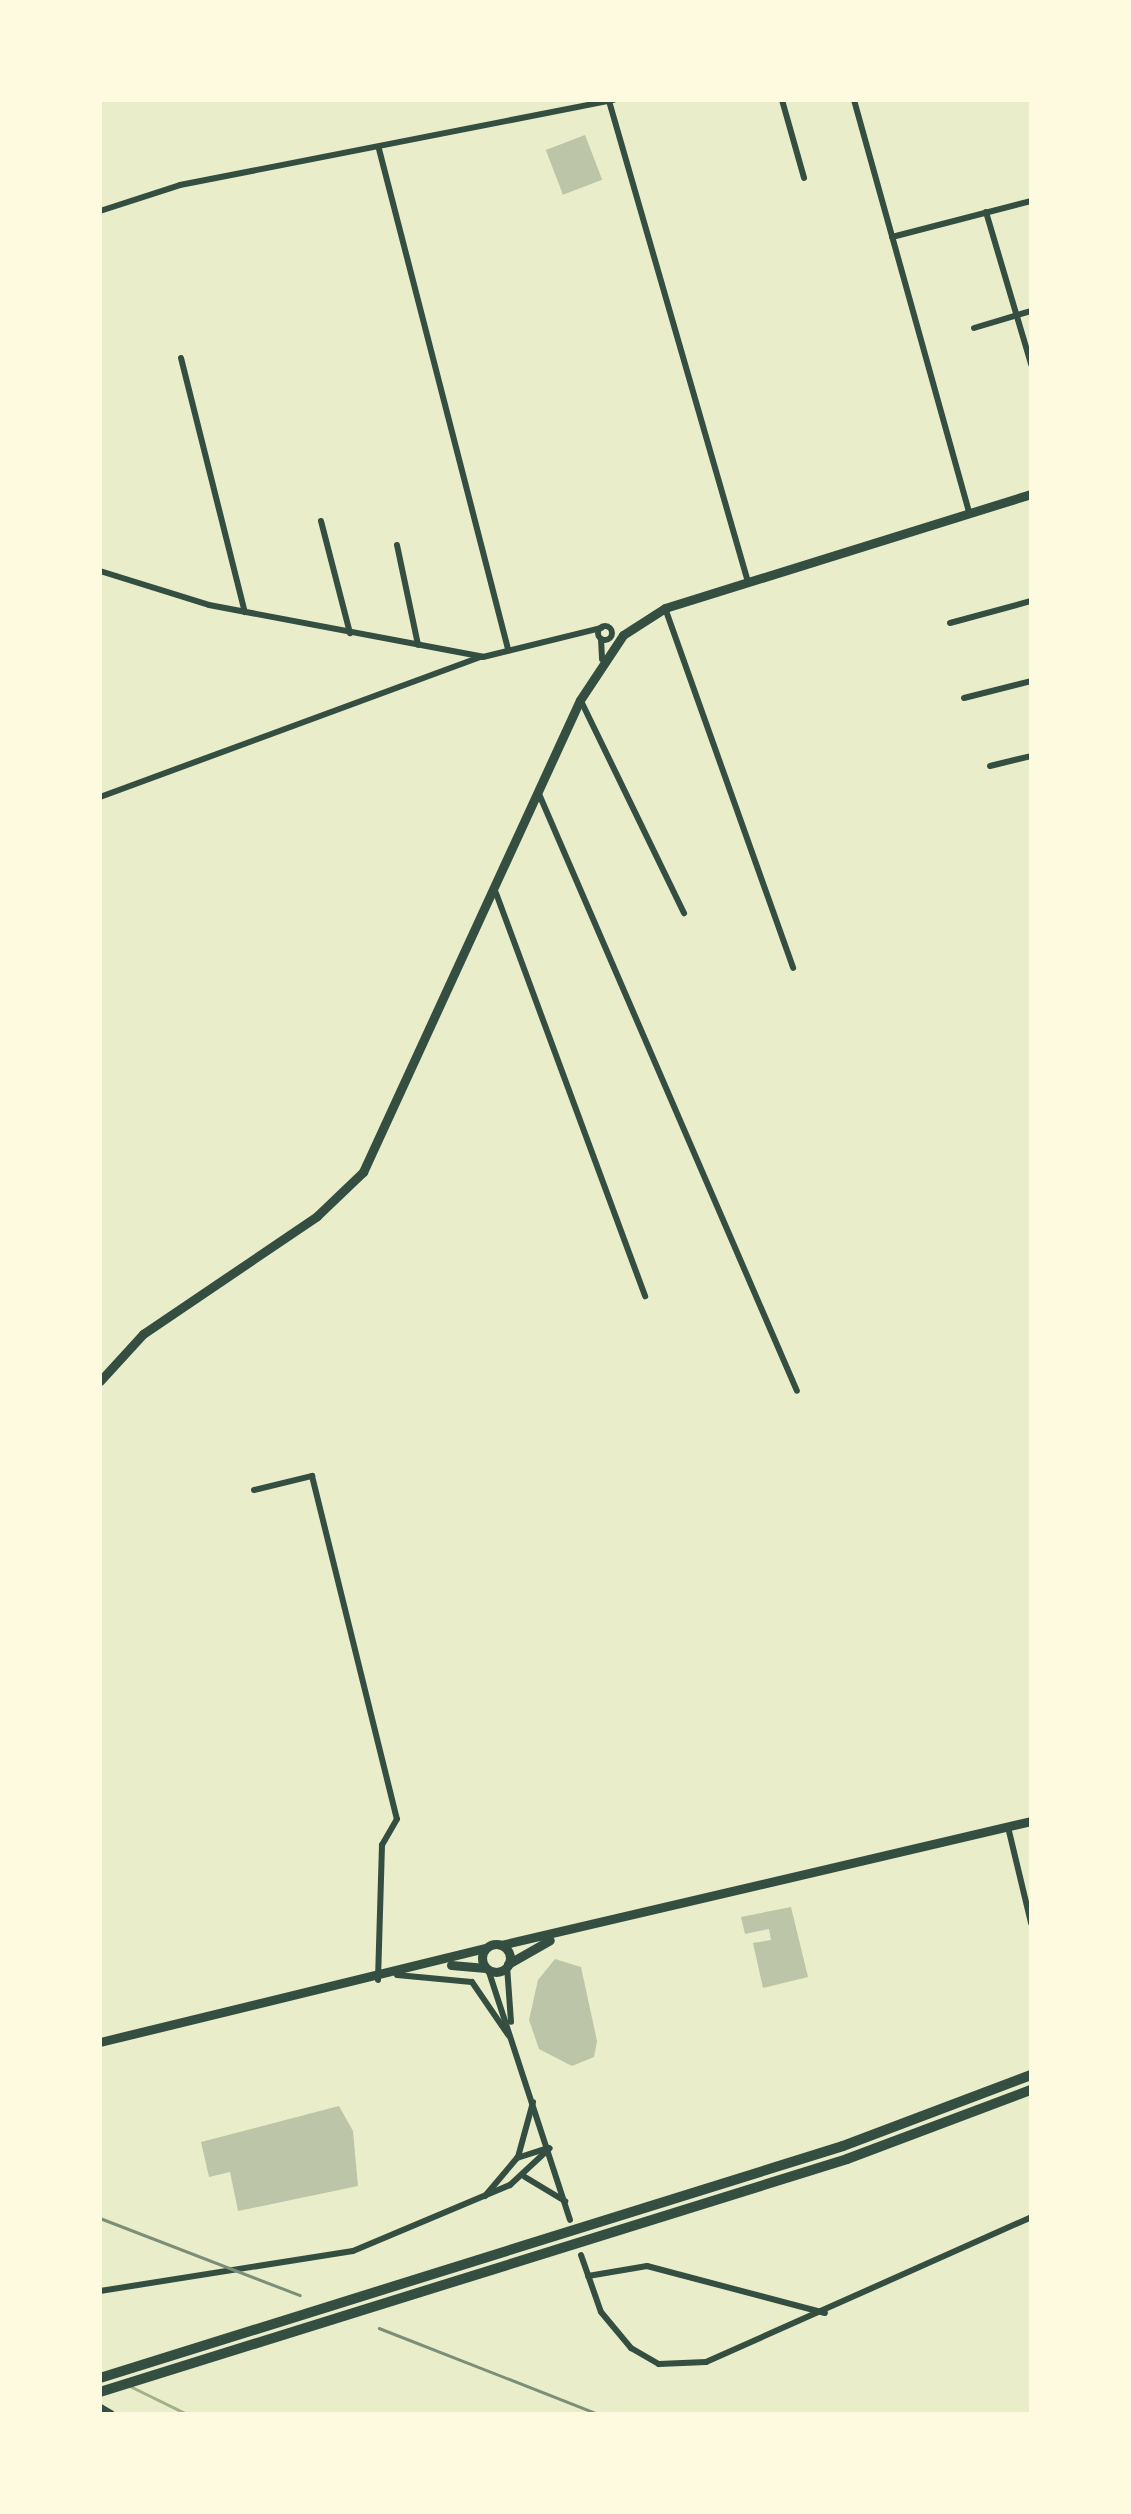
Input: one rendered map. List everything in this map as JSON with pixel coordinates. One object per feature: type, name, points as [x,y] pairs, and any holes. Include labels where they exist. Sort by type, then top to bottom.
[{"type":"highway","points":[[100,2378],[843,2146],[1031,2075]]},
{"type":"highway","points":[[100,2392],[847,2159],[1031,2090]]},
{"type":"main road","points":[[100,1381],[143,1334],[317,1216],[363,1172],[496,893],[580,700],[602,659],[634,626],[665,608],[1031,494]]},
{"type":"main road","points":[[100,2042],[378,1980],[443,1964],[486,1948],[557,1937],[1031,1821]]},
{"type":"main road","points":[[443,1964],[487,1969],[507,1965],[557,1937]]},
{"type":"main road","points":[[501,1945],[507,1965]]},
{"type":"main road","points":[[486,1948],[487,1969]]},
{"type":"main road","points":[[100,2408],[110,2414]]},
{"type":"street","points":[[782,100],[804,178]]},
{"type":"street","points":[[854,100],[969,513]]},
{"type":"street","points":[[100,211],[180,185],[484,132],[611,101],[748,582]]},
{"type":"street","points":[[379,149],[508,650]]},
{"type":"street","points":[[892,237],[1031,201]]},
{"type":"street","points":[[986,212],[1031,364]]},
{"type":"street","points":[[974,328],[1031,311]]},
{"type":"street","points":[[181,358],[245,612]]},
{"type":"street","points":[[321,521],[350,634]]},
{"type":"street","points":[[398,545],[418,646]]},
{"type":"street","points":[[100,571],[245,612],[482,657]]},
{"type":"street","points":[[950,623],[1031,600]]},
{"type":"street","points":[[665,608],[792,968]]},
{"type":"street","points":[[100,797],[482,657],[605,628],[634,626]]},
{"type":"street","points":[[602,659],[605,628]]},
{"type":"street","points":[[964,698],[1031,681]]},
{"type":"street","points":[[580,700],[684,913]]},
{"type":"street","points":[[990,766],[1031,756]]},
{"type":"street","points":[[539,794],[797,1391]]},
{"type":"street","points":[[496,893],[645,1296]]},
{"type":"street","points":[[254,1490],[312,1476],[397,1819],[382,1845],[378,1980]]},
{"type":"street","points":[[1008,1826],[1031,1923]]},
{"type":"street","points":[[507,1965],[516,2043]]},
{"type":"street","points":[[487,1969],[534,2097],[570,2220]]},
{"type":"street","points":[[397,1975],[478,1985],[516,2043]]},
{"type":"street","points":[[484,2197],[518,2158],[534,2097]]},
{"type":"street","points":[[518,2158],[550,2148]]},
{"type":"street","points":[[100,2290],[353,2251],[484,2197],[524,2176],[550,2148]]},
{"type":"street","points":[[524,2176],[564,2201]]},
{"type":"street","points":[[581,2255],[613,2332],[659,2364],[732,2355],[1031,2218]]},
{"type":"street","points":[[588,2276],[648,2266],[827,2313]]},
{"type":"building","points":[[585,135],[602,180],[563,195],[546,150]]},
{"type":"building","points":[[791,1907],[808,1977],[763,1988],[753,1943],[771,1940],[769,1929],[745,1934],[741,1917]]},
{"type":"building","points":[[555,1959],[581,1967],[597,2041],[594,2057],[572,2066],[539,2049],[529,2020],[538,1980]]},
{"type":"building","points":[[339,2106],[353,2131],[358,2186],[238,2211],[230,2172],[209,2177],[201,2142]]},
{"type":"waterway","points":[[130,2386],[187,2414]]},
{"type":"railway","points":[[100,2218],[300,2295]]},
{"type":"railway","points":[[379,2328],[599,2414]]}]
